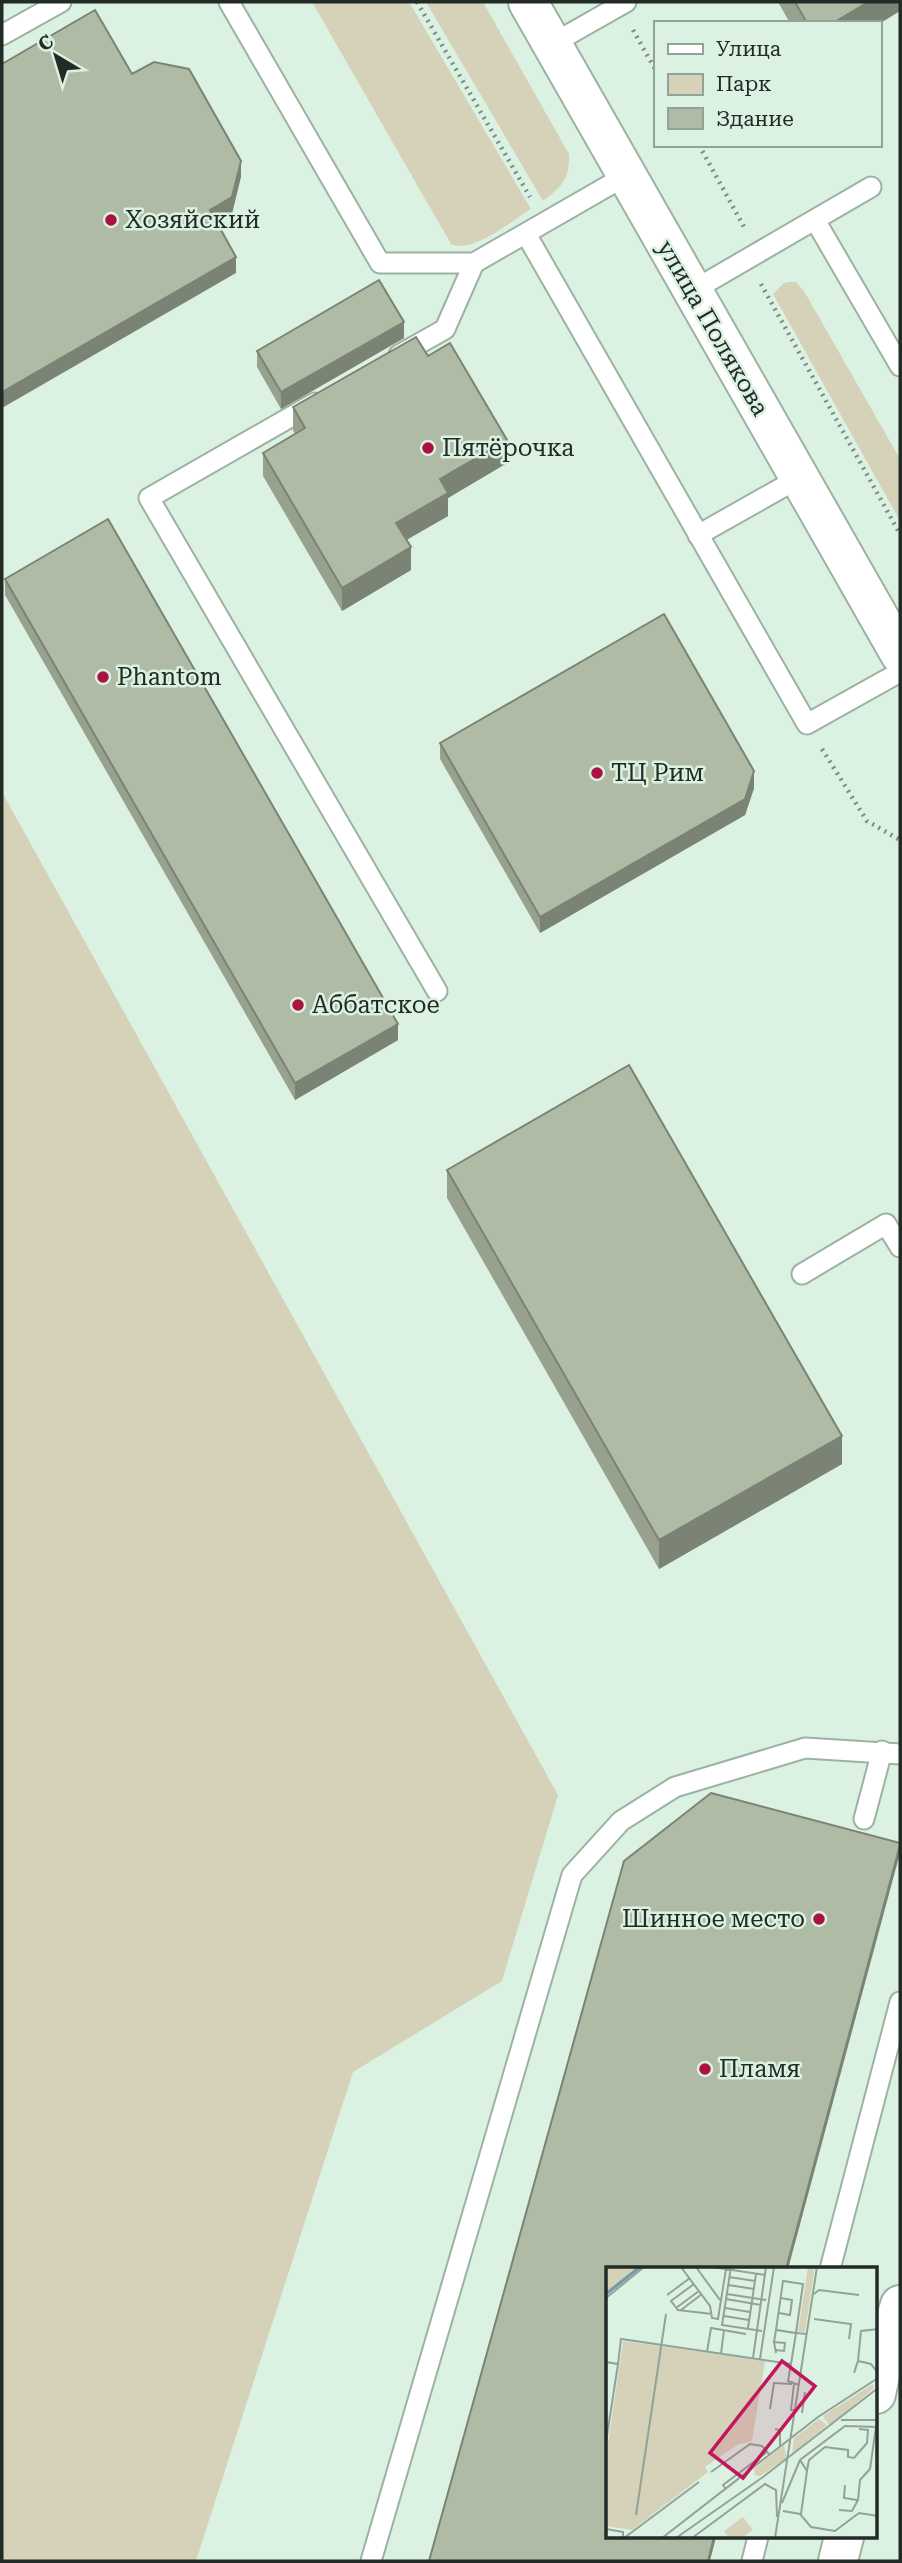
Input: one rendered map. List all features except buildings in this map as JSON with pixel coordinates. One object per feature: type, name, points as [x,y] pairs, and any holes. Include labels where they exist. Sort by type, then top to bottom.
[{"type":"main road","name":"улица Полякова","points":[[528,2],[900,654]]},
{"type":"main road","points":[[878,2385],[900,2305]]},
{"type":"main road","points":[[838,2561],[844,2538]]},
{"type":"lane","points":[[2,35],[61,2]]},
{"type":"lane","points":[[229,2],[380,264],[474,263],[627,175]]},
{"type":"lane","points":[[552,44],[622,4]]},
{"type":"lane","points":[[692,291],[871,187]]},
{"type":"lane","points":[[815,220],[900,366]]},
{"type":"lane","points":[[526,234],[807,724],[900,672]]},
{"type":"lane","points":[[386,363],[445,329],[474,263]]},
{"type":"lane","points":[[327,397],[149,498],[437,991]]},
{"type":"lane","points":[[698,535],[799,478]]},
{"type":"lane","points":[[802,1274],[886,1224],[900,1247]]},
{"type":"lane","points":[[371,2561],[572,1875],[621,1821],[675,1787],[805,1748],[891,1752],[864,1819]]},
{"type":"lane","points":[[831,2267],[900,2002]]},
{"type":"lane","points":[[752,2561],[758,2538]]},
{"type":"path","points":[[417,2],[545,222]]},
{"type":"path","points":[[622,4],[654,67]]},
{"type":"path","points":[[700,147],[744,224],[747,259],[900,534]]},
{"type":"path","points":[[807,724],[867,821],[900,840]]},
{"type":"green space","points":[[312,2],[409,2],[531,209],[481,240],[460,246],[451,244]]},
{"type":"green space","points":[[426,2],[483,2],[569,154],[564,181],[543,201]]},
{"type":"green space","points":[[796,282],[804,291],[900,459],[900,521],[773,294],[784,283]]},
{"type":"green space","points":[[2,792],[558,1795],[502,1981],[353,2072],[196,2561],[2,2561]]},
{"type":"place","name":"Хозяйский","points":[[111,220]]},
{"type":"place","name":"Пятёрочка","points":[[428,448]]},
{"type":"place","name":"Phantom","points":[[103,677]]},
{"type":"place","name":"ТЦ Рим","points":[[597,773]]},
{"type":"place","name":"Аббатское","points":[[298,1005]]},
{"type":"place","name":"Шинное место","points":[[819,1919]]},
{"type":"place","name":"Пламя","points":[[705,2069]]}]
